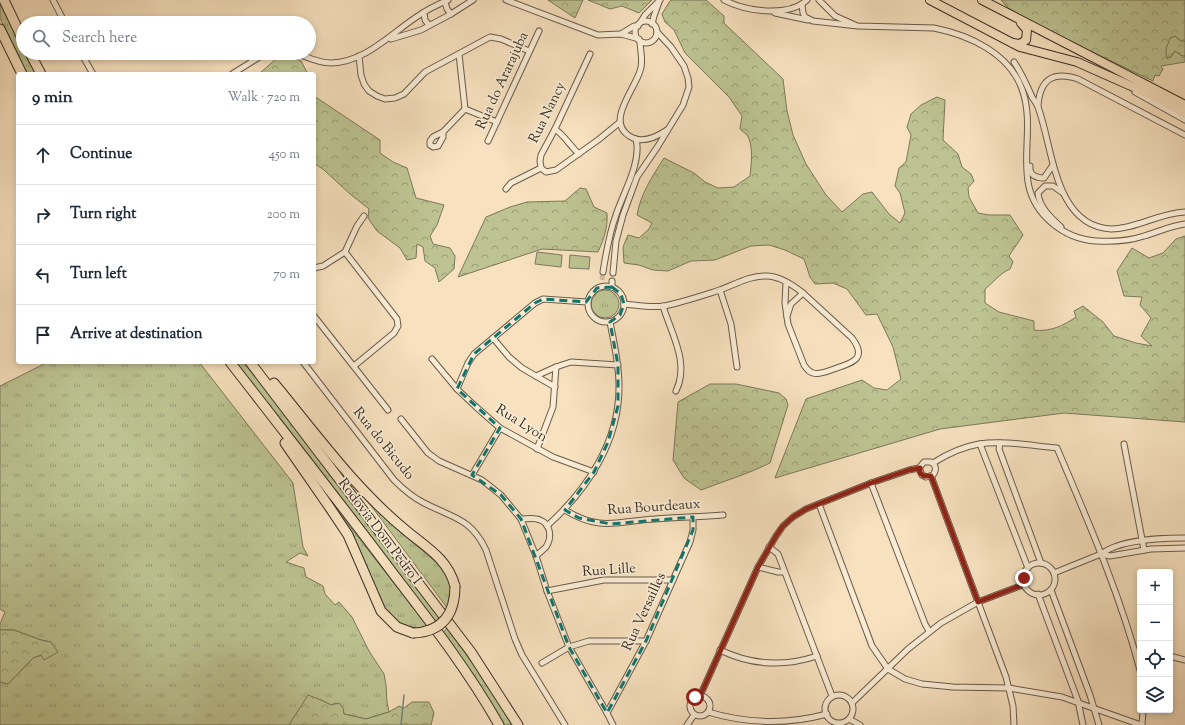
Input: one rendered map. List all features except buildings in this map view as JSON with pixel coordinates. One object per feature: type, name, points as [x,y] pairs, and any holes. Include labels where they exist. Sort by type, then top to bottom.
[{"type":"highway","points":[[4,0],[16,25]]},
{"type":"highway","points":[[0,29],[21,72]]},
{"type":"highway","points":[[34,60],[40,72]]},
{"type":"highway","points":[[232,364],[340,522],[355,550],[382,611],[397,628],[413,633],[432,630],[446,620],[454,604],[455,586],[450,571],[442,561],[392,519],[368,495],[259,364]]},
{"type":"highway","name":"Rodovia Dom Pedro I","points":[[232,364],[442,637],[468,674],[499,725]]},
{"type":"highway","name":"Rodovia Dom Pedro I","points":[[252,364],[472,652],[518,725]]},
{"type":"main road","points":[[930,0],[1020,47],[1077,62],[1156,97],[1185,113]]},
{"type":"main road","points":[[982,0],[1185,105]]},
{"type":"main road","points":[[1012,43],[1020,44],[1026,40],[1028,35],[1027,30],[1017,19]]},
{"type":"street","points":[[53,0],[61,16]]},
{"type":"street","points":[[388,39],[421,30],[473,0]]},
{"type":"street","points":[[506,0],[598,35],[620,34],[644,43],[652,41],[657,32]]},
{"type":"street","points":[[652,24],[660,0]]},
{"type":"street","points":[[660,0],[645,15],[636,33],[639,40],[642,58],[640,71],[621,111],[619,123],[622,130],[627,135],[636,139],[650,138],[660,135],[668,129]]},
{"type":"street","points":[[724,0],[740,6],[813,21],[858,26],[934,28],[946,30],[979,43],[994,52],[1012,71],[1022,88],[1026,106],[1027,174],[1029,189],[1037,206],[1050,222],[1068,234],[1088,240],[1115,241],[1135,238],[1168,227],[1185,224]]},
{"type":"street","points":[[770,12],[787,10],[802,4],[807,0]]},
{"type":"street","points":[[819,0],[835,16],[858,26]]},
{"type":"street","points":[[312,60],[330,63],[345,61],[360,56],[388,39],[424,13],[446,1],[447,8],[451,14]]},
{"type":"street","points":[[802,4],[805,17],[813,21]]},
{"type":"street","points":[[424,13],[425,20],[429,25]]},
{"type":"street","points":[[613,273],[616,241],[623,215],[637,177],[683,105],[689,87],[684,66],[680,59],[652,24],[646,22],[634,26],[620,34]]},
{"type":"street","name":"Rua do Ararajuba","points":[[488,141],[539,31]]},
{"type":"street","points":[[360,56],[361,75],[364,84],[369,91],[385,99],[395,98],[404,94],[425,72],[490,37],[501,38],[530,51]]},
{"type":"street","points":[[443,132],[465,109],[459,54]]},
{"type":"street","name":"Rua Nancy","points":[[541,168],[541,155],[555,129],[590,54]]},
{"type":"street","points":[[85,60],[92,72]]},
{"type":"street","points":[[235,72],[255,60]]},
{"type":"street","points":[[1014,62],[1027,82],[1038,107],[1053,165],[1063,193],[1070,206],[1082,219],[1094,225],[1106,228],[1125,227],[1164,215],[1185,212]]},
{"type":"street","points":[[243,72],[249,64]]},
{"type":"street","points":[[1038,107],[1042,87],[1051,78],[1059,75],[1067,76],[1078,79],[1185,135]]},
{"type":"street","points":[[1114,79],[1185,120]]},
{"type":"street","points":[[465,109],[497,122]]},
{"type":"street","points":[[506,189],[511,183],[541,168],[546,172],[556,170],[619,123]]},
{"type":"street","points":[[555,129],[562,134],[571,147],[579,154]]},
{"type":"street","points":[[1027,137],[1030,171],[1034,176],[1044,178],[1053,165]]},
{"type":"street","points":[[603,272],[607,245],[616,215],[636,162],[638,152],[636,139]]},
{"type":"street","points":[[1063,193],[1053,186],[1045,186],[1038,193],[1038,200],[1049,215],[1068,234]]},
{"type":"street","points":[[316,268],[323,266],[345,252],[357,226],[364,216]]},
{"type":"street","points":[[345,252],[397,319],[398,326],[394,333],[354,366]]},
{"type":"street","points":[[624,304],[663,306],[720,290],[757,277],[768,276],[786,282],[803,293],[852,338],[858,346],[858,355],[854,362],[819,374],[812,373],[807,370],[788,324],[785,302],[786,282]]},
{"type":"street","points":[[601,286],[602,280]]},
{"type":"street","points":[[612,281],[612,287]]},
{"type":"street","points":[[601,286],[612,287],[621,294],[624,304],[620,315],[610,322],[601,322],[594,318],[589,311],[588,298],[593,291],[601,286]]},
{"type":"street","points":[[720,290],[731,324],[737,367]]},
{"type":"street","points":[[787,316],[791,304],[803,293]]},
{"type":"street","points":[[457,389],[468,363],[474,354],[535,303],[543,299],[588,302]]},
{"type":"street","points":[[663,306],[679,354],[681,382],[676,391]]},
{"type":"street","points":[[316,318],[388,410]]},
{"type":"street","points":[[547,526],[565,510],[581,492],[594,472],[608,442],[617,412],[619,386],[618,365],[610,322]]},
{"type":"street","points":[[493,338],[522,368],[555,387]]},
{"type":"street","name":"Rua Lyon","points":[[432,360],[457,389],[500,428],[553,457],[594,472]]},
{"type":"street","points":[[536,376],[572,362],[618,365]]},
{"type":"street","name":"Rua do Bicudo","points":[[305,364],[394,480],[409,494],[424,503],[456,517],[469,526],[480,537],[486,550],[514,639],[522,655],[565,725]]},
{"type":"street","points":[[538,449],[553,407],[556,367]]},
{"type":"street","points":[[401,419],[428,453],[439,461],[482,480],[501,495],[521,519],[569,647],[613,725]]},
{"type":"street","points":[[472,475],[500,428]]},
{"type":"street","points":[[1000,443],[999,449],[1041,563]]},
{"type":"street","points":[[931,476],[924,476],[920,473],[920,468],[924,462],[929,461],[933,463],[954,452],[980,444],[1000,443],[1057,448],[1101,554],[1137,650]]},
{"type":"street","points":[[980,444],[1028,568]]},
{"type":"street","points":[[1124,444],[1144,541],[1144,550]]},
{"type":"street","points":[[931,476],[936,470],[933,463]]},
{"type":"street","points":[[700,696],[758,567],[776,536],[788,521],[802,511],[871,483],[909,470],[920,468]]},
{"type":"street","points":[[931,476],[1009,688],[1013,706],[1014,725]]},
{"type":"street","points":[[871,483],[929,631]]},
{"type":"street","points":[[819,504],[872,646],[888,669],[905,679],[922,684],[953,687],[1009,688],[1062,697],[1078,701],[1142,725],[1143,713]]},
{"type":"street","name":"Rua Bourdeaux","points":[[565,510],[579,518],[591,522],[611,524],[653,519],[723,515]]},
{"type":"street","name":"Rua Versailles","points":[[607,712],[646,641],[690,542],[693,530],[693,517]]},
{"type":"street","points":[[521,519],[532,518],[540,520],[547,526],[549,540],[546,548],[536,556]]},
{"type":"street","points":[[1054,573],[1108,550],[1144,541],[1185,538]]},
{"type":"street","points":[[769,548],[778,554],[832,696]]},
{"type":"street","points":[[1101,554],[1110,556],[1144,550],[1185,548]]},
{"type":"street","points":[[1041,563],[1047,565],[1054,573],[1055,580],[1051,590],[1045,594],[1032,592],[1025,584],[1024,574],[1028,568],[1034,564],[1041,563]]},
{"type":"street","points":[[758,567],[784,572]]},
{"type":"street","name":"Rua Lille","points":[[548,591],[604,580],[673,580]]},
{"type":"street","points":[[852,703],[929,631],[953,615],[978,602],[1025,584]]},
{"type":"street","points":[[1051,590],[1099,725]]},
{"type":"street","points":[[1038,594],[1078,701],[1083,725]]},
{"type":"street","points":[[542,663],[569,647],[589,641],[646,641]]},
{"type":"street","points":[[720,650],[744,660],[770,663],[789,663],[817,656]]},
{"type":"street","points":[[1173,657],[1185,660]]},
{"type":"street","points":[[842,695],[848,698],[852,703],[853,713],[849,719],[843,722],[837,722],[826,714],[826,704],[832,696],[842,695]]},
{"type":"street","points":[[700,696],[705,698],[709,702],[710,707],[708,712],[702,717],[694,715],[690,711],[690,703],[693,698],[700,696]]},
{"type":"street","points":[[708,712],[733,719],[770,723],[795,721],[826,714]]},
{"type":"street","points":[[687,725],[694,715]]},
{"type":"street","points":[[849,719],[860,725]]},
{"type":"highlighted area","points":[[612,287],[621,294],[624,304],[620,315],[610,322],[618,365],[618,406],[608,442],[594,472],[565,510],[579,518],[611,524],[693,517],[693,530],[646,641],[607,713],[569,647],[521,519],[501,495],[472,475],[500,428],[457,389],[474,354],[535,303],[543,299],[586,302],[597,288]]},
{"type":"green space","points":[[548,0],[583,0],[575,18]]},
{"type":"green space","points":[[588,0],[652,0],[639,13],[622,6],[610,9]]},
{"type":"green space","points":[[672,0],[706,0],[724,16],[724,23],[783,79],[787,111],[793,135],[806,164],[826,195],[842,212],[863,194],[872,192],[889,214],[900,223],[905,213],[900,193],[895,186],[899,168],[906,162],[911,135],[907,127],[911,114],[921,105],[937,97],[945,100],[943,140],[958,154],[962,167],[971,174],[974,181],[968,188],[969,197],[978,213],[989,215],[1010,215],[1023,235],[1009,256],[1013,262],[1010,269],[985,289],[985,303],[999,312],[1034,321],[1034,330],[1045,330],[1061,326],[1076,317],[1074,311],[1083,306],[1103,322],[1114,336],[1152,346],[1141,336],[1151,318],[1140,305],[1142,297],[1124,296],[1117,271],[1132,248],[1149,258],[1163,253],[1176,239],[1185,236],[1185,422],[1064,413],[940,429],[775,478],[806,399],[862,380],[874,388],[887,390],[901,379],[893,347],[877,314],[866,315],[847,289],[833,283],[815,284],[810,277],[804,259],[785,250],[769,245],[751,246],[715,260],[691,261],[668,271],[653,270],[639,265],[624,263],[623,247],[628,235],[639,238],[649,229],[652,223],[637,215],[644,192],[664,158],[694,173],[705,182],[718,188],[734,187],[750,176],[752,156],[751,144],[747,135],[740,129],[742,116],[729,97],[685,53],[674,30],[665,22],[662,14]]},
{"type":"green space","points":[[1001,0],[1185,0],[1185,41],[1181,41],[1175,36],[1170,38],[1166,52],[1167,58],[1171,57],[1175,51],[1182,56],[1185,56],[1185,62],[1161,66],[1163,69],[1159,76],[1155,75],[1153,81],[1063,38],[1008,8]]},
{"type":"green space","points":[[0,1],[16,34],[16,51],[0,18]]},
{"type":"green space","points":[[1175,36],[1181,41],[1185,41],[1185,56],[1182,56],[1179,53],[1173,53],[1171,57],[1166,58],[1165,48],[1170,38]]},
{"type":"green space","points":[[20,60],[29,60],[35,72],[26,72]]},
{"type":"green space","points":[[275,60],[299,60],[301,61],[307,72],[261,72]]},
{"type":"green space","points":[[316,97],[380,140],[380,153],[393,162],[407,168],[416,198],[444,205],[437,225],[430,236],[433,244],[450,248],[455,256],[454,269],[439,282],[435,268],[425,261],[423,247],[417,244],[416,258],[407,260],[400,248],[377,231],[368,218],[369,209],[316,164]]},
{"type":"green space","points":[[580,188],[586,189],[594,207],[607,213],[605,233],[598,252],[542,249],[458,277],[486,217],[527,202],[565,201]]},
{"type":"green space","points":[[537,252],[562,255],[561,267],[535,264]]},
{"type":"green space","points":[[570,255],[590,257],[589,269],[569,268]]},
{"type":"green space","points":[[605,290],[615,294],[619,304],[615,314],[605,318],[595,314],[591,304],[595,294]]},
{"type":"green space","points":[[44,364],[201,364],[293,483],[303,547],[308,556],[300,553],[286,562],[304,568],[306,577],[323,586],[325,594],[335,605],[339,602],[352,617],[369,651],[384,674],[389,712],[366,719],[344,714],[336,703],[331,705],[308,696],[289,725],[0,725],[0,682],[8,684],[33,658],[41,655],[51,642],[14,630],[0,630],[0,624],[5,612],[0,609],[0,386]]},
{"type":"green space","points":[[237,364],[245,364],[265,388],[441,618],[436,623]]},
{"type":"green space","points":[[710,384],[736,384],[779,393],[786,399],[788,405],[770,463],[701,490],[684,478],[673,460],[678,402]]},
{"type":"green space","points":[[358,489],[391,524],[444,569],[450,581],[452,595],[448,609],[372,507],[358,491]]},
{"type":"green space","points":[[334,506],[428,627],[414,628],[402,624],[392,617],[383,606],[350,531]]},
{"type":"green space","points":[[447,628],[488,685],[512,725],[504,725],[443,633]]},
{"type":"green space","points":[[0,630],[14,630],[51,642],[58,652],[44,660],[41,655],[33,658],[8,684],[0,682]]},
{"type":"green space","points":[[308,695],[331,705],[339,703],[343,708],[344,714],[366,719],[389,712],[399,706],[404,708],[412,702],[429,702],[434,713],[431,725],[289,725]]},
{"type":"waterway","points":[[401,725],[404,695]]},
{"type":"tunnel","points":[[602,280],[603,272]]},
{"type":"route","points":[[695,697],[700,696],[758,567],[783,526],[793,517],[806,509],[871,483],[909,470],[920,468],[920,473],[922,475],[926,477],[931,476],[978,602],[1025,584],[1024,578]]}]
